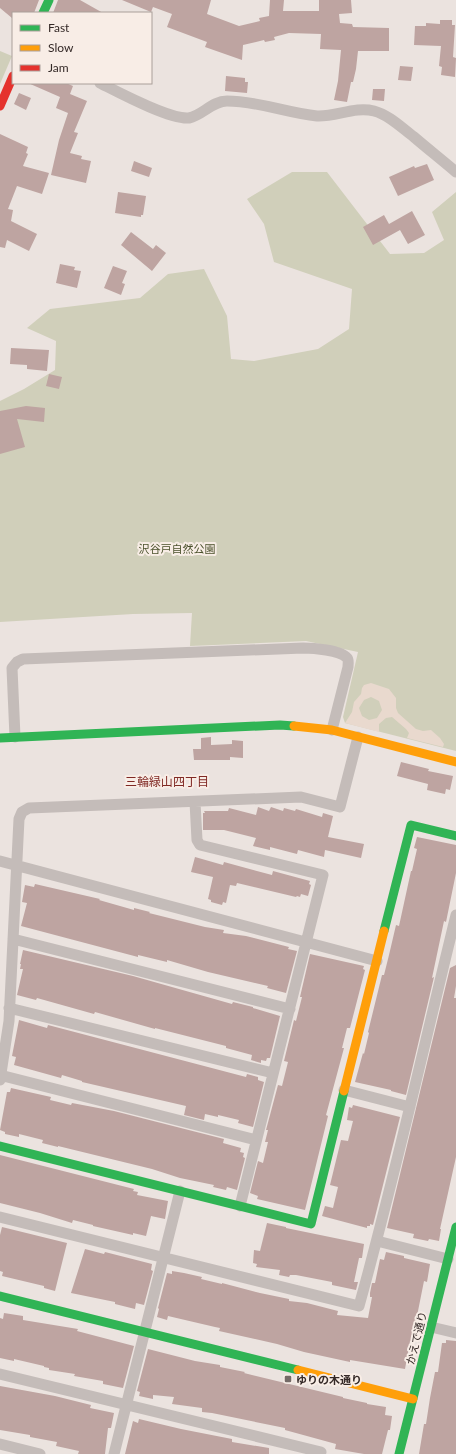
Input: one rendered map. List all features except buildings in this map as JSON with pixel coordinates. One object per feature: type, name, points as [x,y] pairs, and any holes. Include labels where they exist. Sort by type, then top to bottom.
[{"type":"street","points":[[43,12],[49,0]]},
{"type":"street","points":[[0,106],[12,78]]},
{"type":"street","points":[[102,84],[140,103],[179,117],[190,118],[214,104],[226,101],[242,102],[316,116],[331,116],[361,110],[374,111],[386,115],[397,123],[456,172]]},
{"type":"street","points":[[15,737],[12,668],[17,662],[23,659],[303,648],[316,648],[342,654],[347,658],[348,667],[332,730]]},
{"type":"street","points":[[0,738],[280,725],[332,730],[456,762]]},
{"type":"street","points":[[256,1140],[0,1077],[9,1021],[19,819],[22,812],[29,808],[301,798],[340,807],[358,737]]},
{"type":"street","points":[[195,802],[197,840],[200,845],[323,875],[240,1206]]},
{"type":"street","points":[[0,1146],[311,1224],[411,825],[456,836]]},
{"type":"street","points":[[0,861],[377,961]]},
{"type":"street","points":[[0,1217],[359,1306],[451,955],[456,915]]},
{"type":"street","points":[[13,939],[290,1008]]},
{"type":"street","points":[[9,1008],[273,1073]]},
{"type":"street","points":[[344,1090],[410,1107]]},
{"type":"street","points":[[114,1454],[180,1191]]},
{"type":"street","name":"かえで通り","points":[[399,1454],[456,1227]]},
{"type":"street","points":[[377,1241],[448,1259]]},
{"type":"street","points":[[0,1296],[413,1399]]},
{"type":"street","points":[[431,1327],[456,1333]]},
{"type":"street","points":[[0,1374],[126,1406],[321,1452],[320,1454]]},
{"type":"street","points":[[0,1444],[40,1454]]},
{"type":"green space","points":[[0,51],[12,56],[0,84]]},
{"type":"green space","name":"沢谷戸自然公園","points":[[292,172],[327,172],[390,254],[424,253],[444,240],[432,212],[456,192],[456,751],[345,723],[343,717],[358,652],[306,641],[190,646],[192,613],[133,614],[0,622],[0,401],[24,389],[55,370],[56,341],[27,328],[50,309],[140,298],[168,274],[204,269],[227,316],[231,359],[254,361],[318,349],[349,329],[352,289],[274,262],[264,224],[247,199]]},
{"type":"shaded area","points":[[371,683],[389,689],[396,698],[396,708],[398,713],[416,729],[423,731],[431,730],[440,738],[444,744],[443,747],[407,738],[409,733],[392,717],[386,718],[379,724],[379,732],[345,723],[352,712],[354,702],[361,694],[364,685]],"holes":[[[371,697],[379,701],[382,710],[377,718],[369,720],[362,716],[359,708],[364,700]]]},
{"type":"traffic: fast","points":[[43,12],[49,0]]},
{"type":"traffic: fast","points":[[0,738],[280,725],[294,726]]},
{"type":"traffic: fast","points":[[384,931],[411,825],[456,836]]},
{"type":"traffic: fast","points":[[0,1146],[311,1224],[344,1091]]},
{"type":"traffic: fast","points":[[399,1454],[456,1227]]},
{"type":"traffic: fast","points":[[0,1296],[298,1370]]},
{"type":"traffic: slow","points":[[294,726],[332,730],[456,762]]},
{"type":"traffic: slow","points":[[344,1091],[384,931]]},
{"type":"traffic: slow","points":[[298,1370],[413,1399]]},
{"type":"traffic: jam","points":[[0,106],[12,78]]},
{"type":"place","name":"ゆりの木通り","points":[[288,1379]]},
{"type":"district","name":"三輪緑山四丁目","points":[[167,781]]}]
